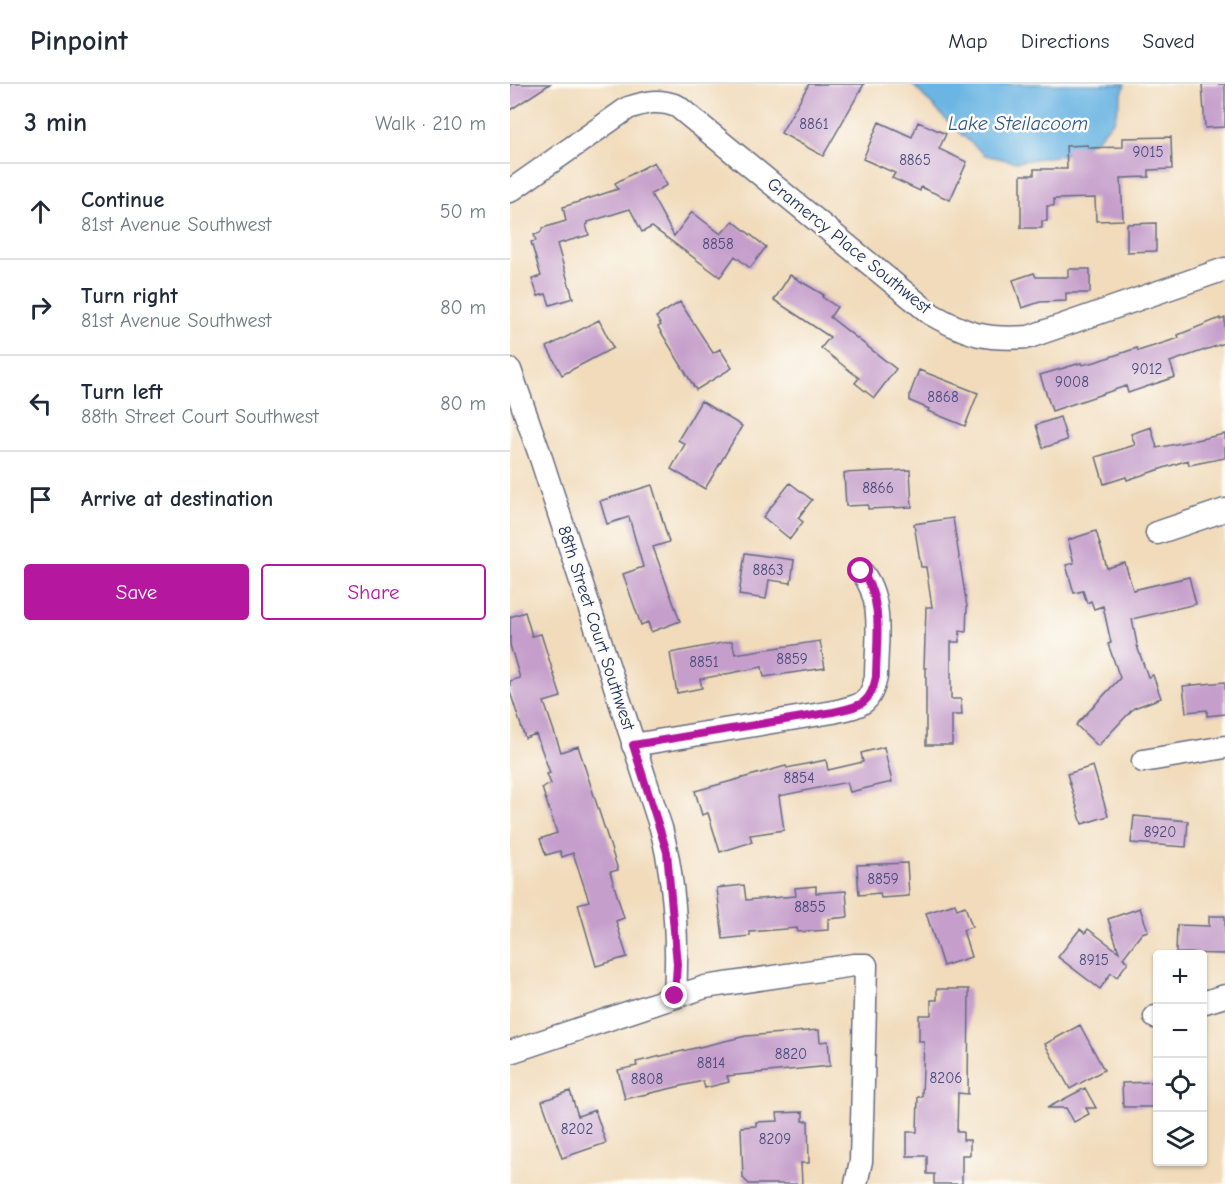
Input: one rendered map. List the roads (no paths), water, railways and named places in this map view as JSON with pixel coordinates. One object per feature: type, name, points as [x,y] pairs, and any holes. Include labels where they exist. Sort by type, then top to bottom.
[{"type":"street","name":"Gramercy Place Southwest","points":[[510,191],[628,108],[647,101],[658,101],[676,106],[931,314],[957,329],[976,335],[1003,339],[1029,337],[1225,269]]},
{"type":"street","name":"88th Street Court Southwest","points":[[510,370],[539,452],[667,852],[677,964],[675,996]]},
{"type":"street","points":[[1157,533],[1225,510]]},
{"type":"street","points":[[633,745],[833,712],[865,703],[874,688],[876,677],[877,613],[875,596],[869,581],[861,571]]},
{"type":"street","points":[[1143,761],[1225,747]]},
{"type":"street","points":[[510,1052],[675,996],[729,983],[866,965],[861,1161],[855,1184]]},
{"type":"street","points":[[1207,1002],[1225,996]]},
{"type":"water","name":"Lake Steilacoom","points":[[912,84],[1125,84],[1114,120],[1096,140],[1062,155],[1016,162],[985,155],[954,128]]}]
